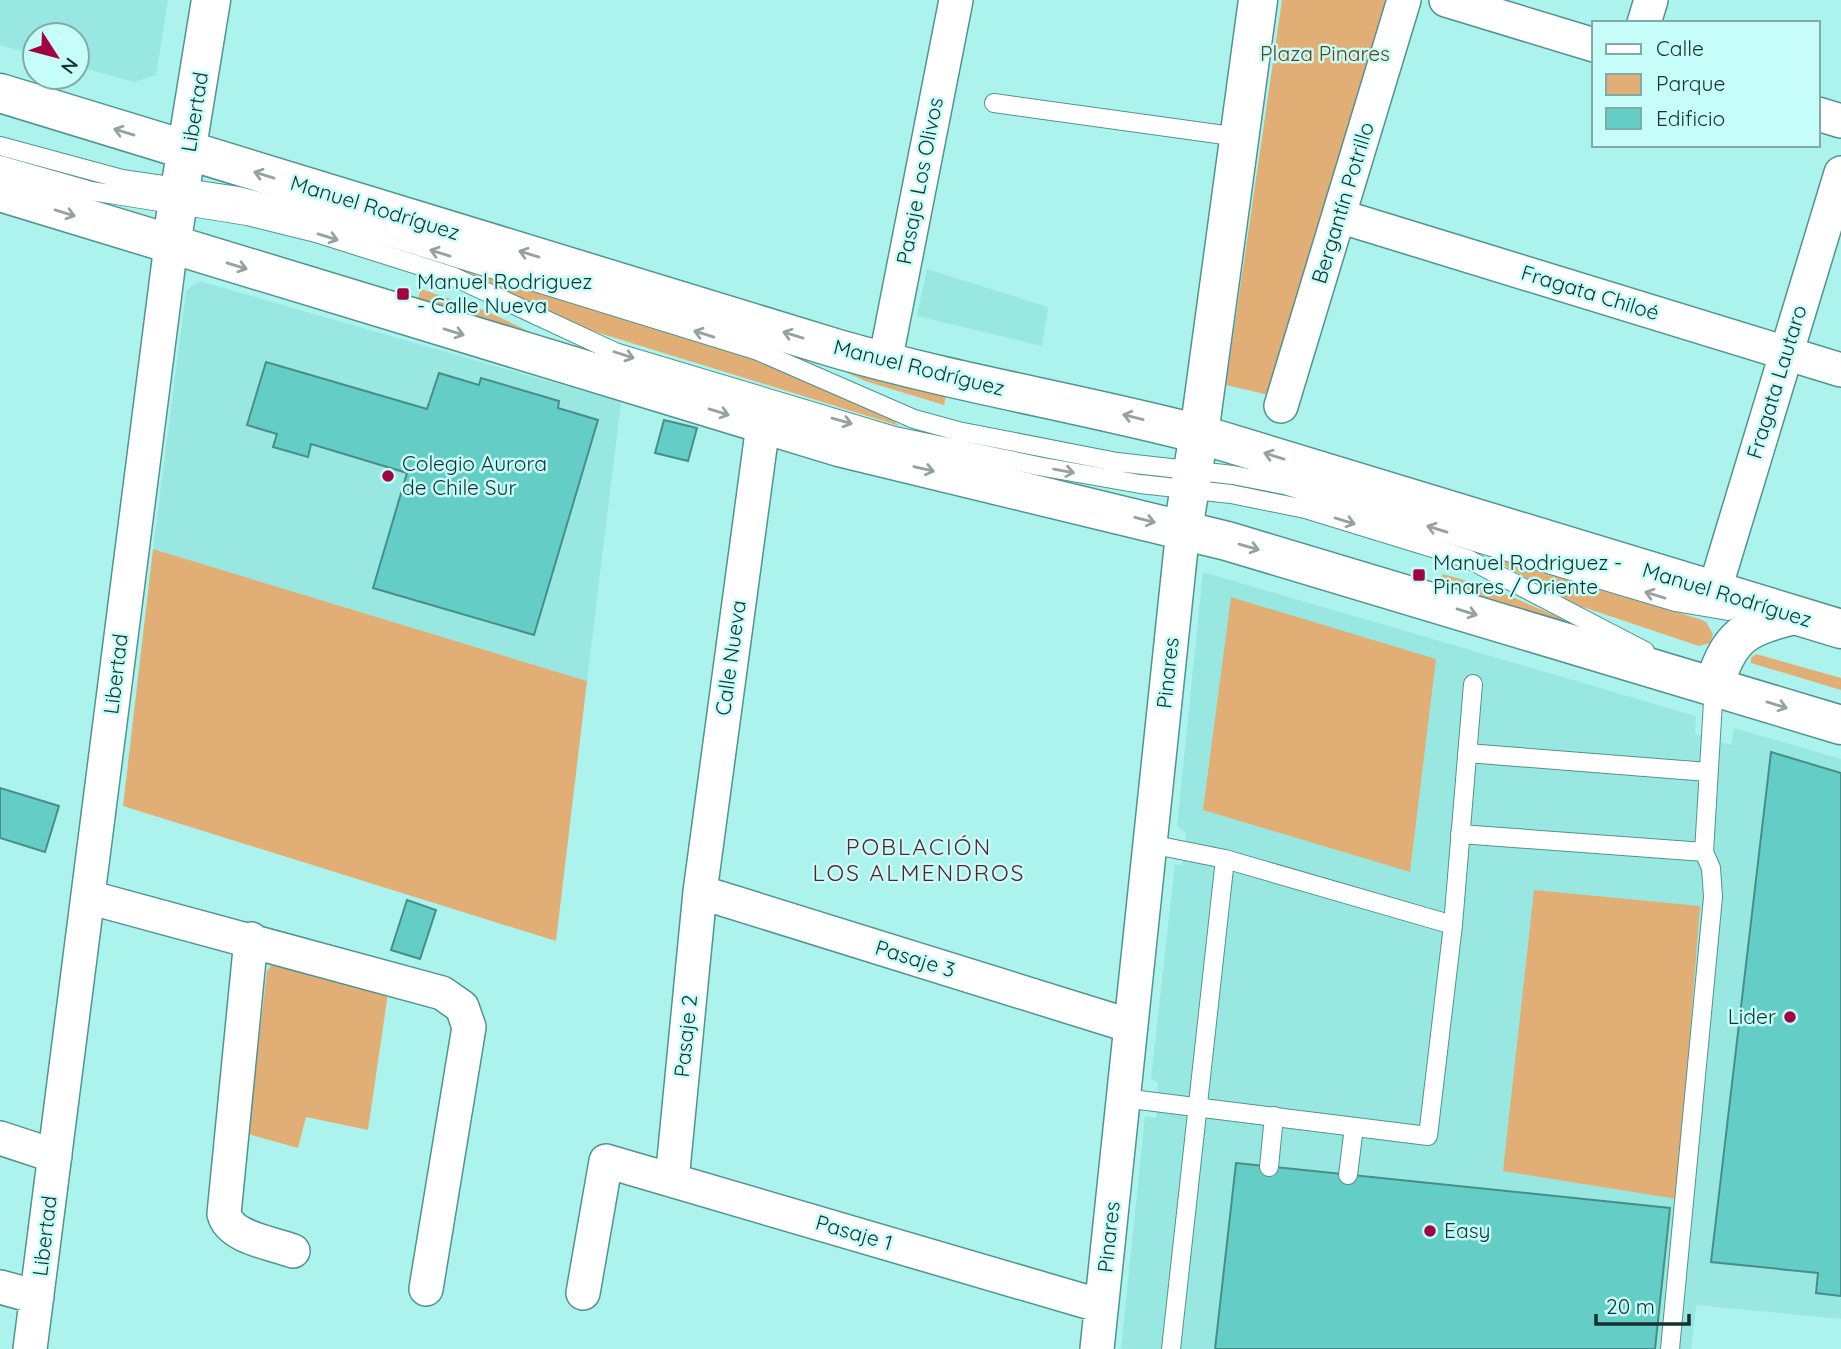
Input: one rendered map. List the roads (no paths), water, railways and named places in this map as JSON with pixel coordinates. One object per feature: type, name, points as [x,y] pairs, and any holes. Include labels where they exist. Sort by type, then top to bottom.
[{"type":"main road","name":"Libertad","points":[[172,246],[211,0]]},
{"type":"main road","name":"Pinares","points":[[1183,529],[1258,0]]},
{"type":"main road","name":"Manuel Rodríguez","points":[[0,93],[183,182],[885,362],[1194,464],[1713,592],[1841,629]]},
{"type":"main road","points":[[0,192],[763,425],[907,465],[1183,529],[1841,725]]},
{"type":"main road","points":[[1714,686],[1724,655],[1738,637],[1763,622],[1795,615]]},
{"type":"street","name":"Pasaje Los Olivos","points":[[885,362],[956,0]]},
{"type":"street","name":"Bergantín Potrillo","points":[[1281,406],[1405,0]]},
{"type":"street","points":[[1446,0],[1592,44]]},
{"type":"street","points":[[1645,21],[1651,0]]},
{"type":"street","points":[[1820,115],[1841,121]]},
{"type":"street","name":"Fragata Lautaro","points":[[1713,592],[1841,173]]},
{"type":"street","name":"Fragata Chiloé","points":[[1339,216],[1841,370]]},
{"type":"street","name":"Libertad","points":[[30,1349],[172,246]]},
{"type":"street","name":"Calle Nueva","points":[[700,892],[763,425]]},
{"type":"street","name":"Pinares","points":[[1097,1349],[1183,529]]},
{"type":"street","name":"Pasaje 3","points":[[700,892],[1131,1026]]},
{"type":"street","name":"Pasaje 2","points":[[672,1180],[700,892]]},
{"type":"street","points":[[88,897],[251,939],[453,998],[467,1016],[469,1027],[426,1289]]},
{"type":"street","points":[[251,939],[224,1213],[227,1223],[236,1231],[293,1251]]},
{"type":"street","points":[[0,1138],[55,1156]]},
{"type":"street","name":"Pasaje 1","points":[[583,1293],[606,1161],[1101,1306]]},
{"type":"street","points":[[0,1287],[37,1297]]},
{"type":"lane","points":[[994,103],[1240,137]]},
{"type":"lane","points":[[0,146],[108,176],[183,182],[291,208],[758,351],[936,425],[1081,456],[1194,464],[1318,494],[1675,601],[1732,612],[1795,615]]},
{"type":"lane","points":[[0,165],[90,191],[183,182],[284,224],[430,269],[487,292],[615,352],[840,421],[984,456],[1140,484],[1194,464],[1270,500],[1468,559],[1714,686],[1704,852],[1712,868],[1713,897],[1670,1349]]},
{"type":"lane","points":[[1123,1098],[1428,1136],[1453,925],[1473,684]]},
{"type":"lane","points":[[1467,753],[1708,772]]},
{"type":"lane","points":[[1460,834],[1704,852]]},
{"type":"lane","points":[[1150,844],[1225,859],[1453,925]]},
{"type":"lane","points":[[1171,1349],[1225,859]]},
{"type":"lane","points":[[1269,1167],[1274,1116]]},
{"type":"lane","points":[[1348,1175],[1354,1127]]},
{"type":"place","name":"Manuel Rodriguez - Calle Nueva","points":[[403,294]]},
{"type":"place","name":"Colegio Aurora de Chile Sur","points":[[388,476]]},
{"type":"place","name":"Manuel Rodriguez - Pinares / Oriente","points":[[1419,575]]},
{"type":"place","name":"Lider","points":[[1790,1017]]},
{"type":"place","name":"Easy","points":[[1430,1231]]},
{"type":"district","name":"POBLACIÓN LOS ALMENDROS","points":[[919,860]]},
{"type":"park label","name":"Plaza Pinares","points":[[1325,54]]}]
